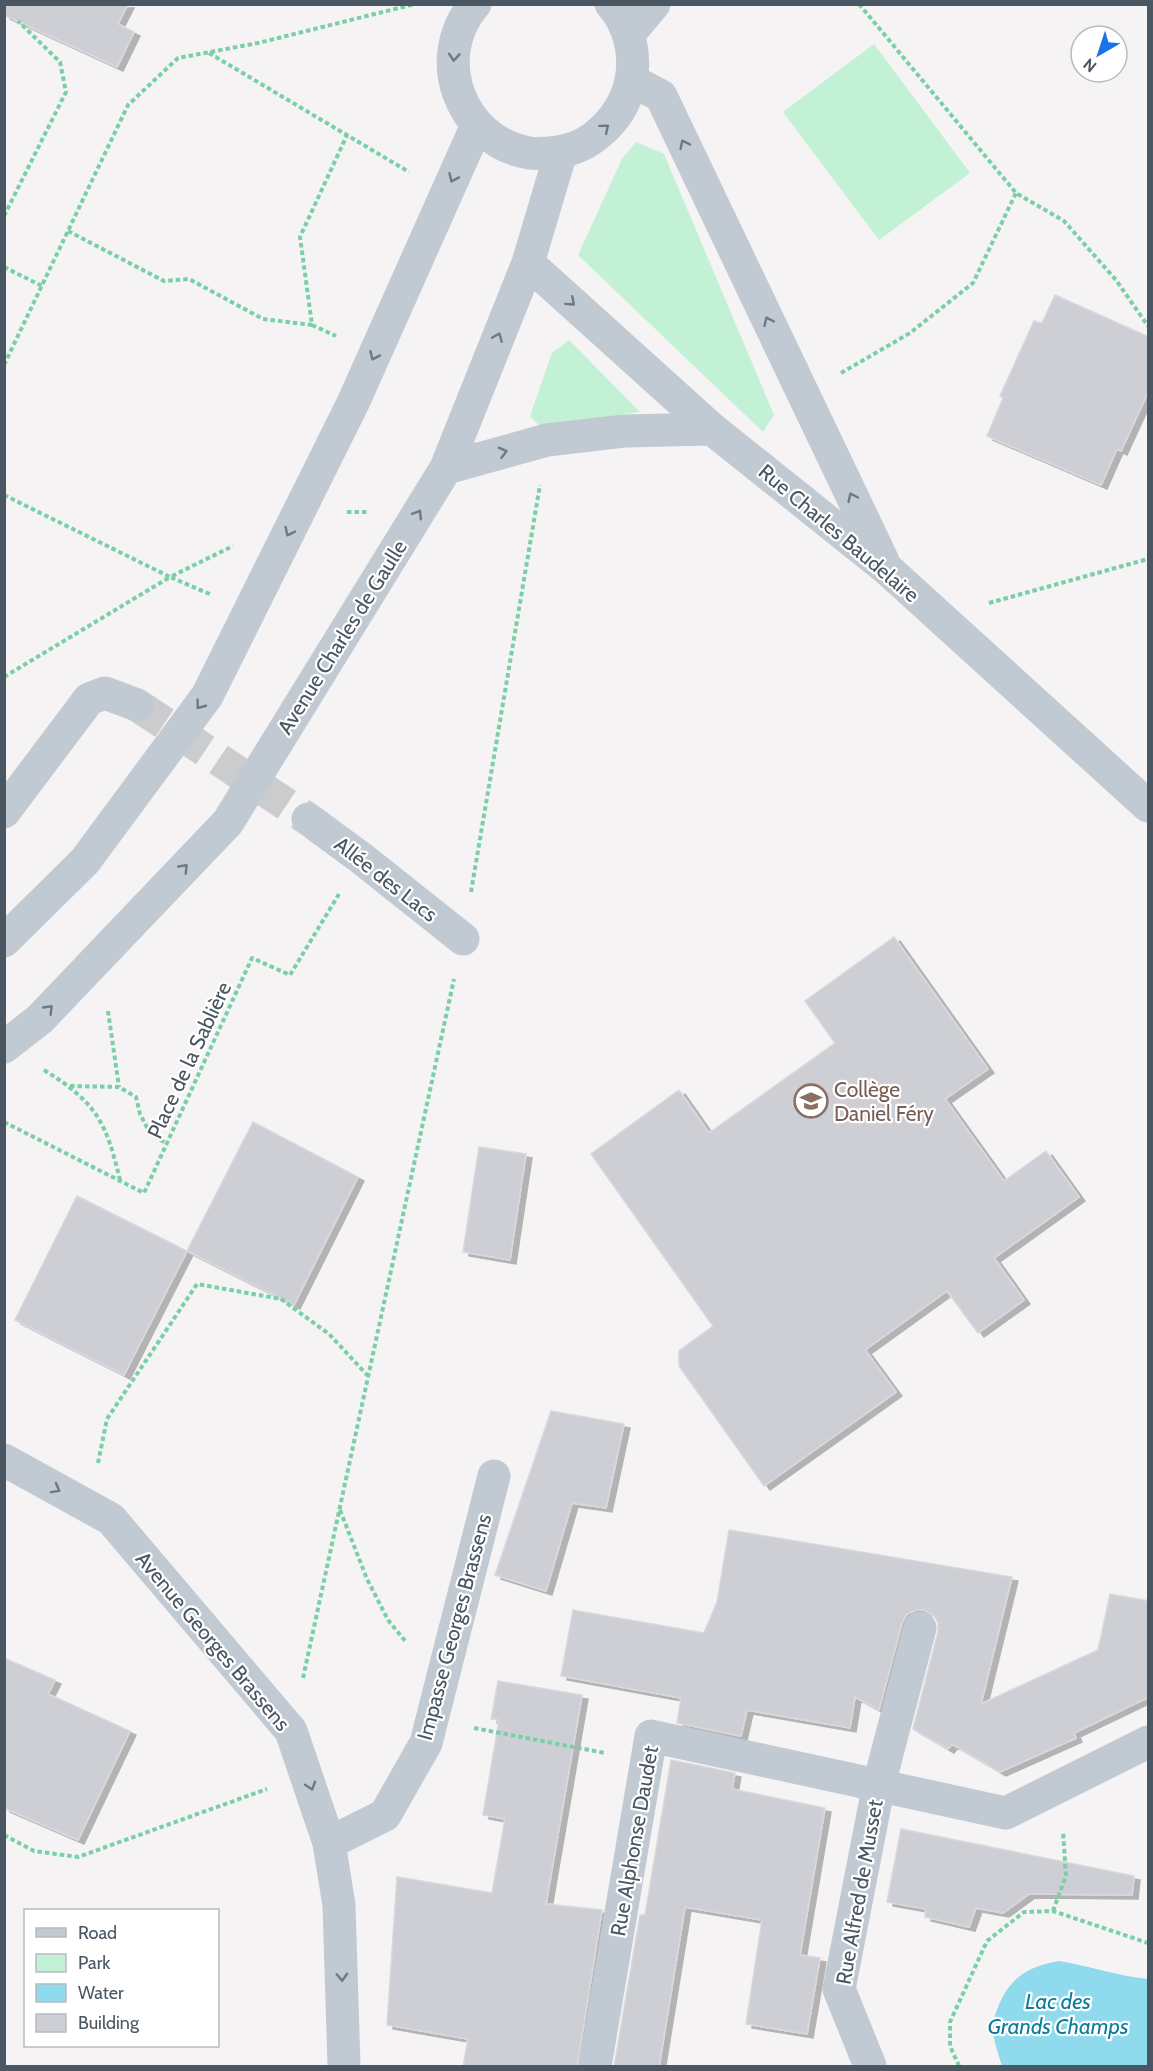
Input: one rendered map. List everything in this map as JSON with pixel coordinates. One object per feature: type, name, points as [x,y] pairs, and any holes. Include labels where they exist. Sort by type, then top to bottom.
[{"type":"street","points":[[475,4],[466,15],[455,42],[453,71],[460,98],[477,124],[501,143],[530,153],[561,152],[590,141],[613,121],[628,94],[634,64],[628,34],[611,4]]},
{"type":"street","points":[[628,34],[654,4]]},
{"type":"street","points":[[631,80],[661,96],[886,568]]},
{"type":"street","points":[[4,941],[85,861],[207,696],[353,403],[477,124]]},
{"type":"street","name":"Avenue Charles de Gaulle","points":[[5,1046],[40,1019],[228,822],[447,468],[528,263],[561,152]]},
{"type":"street","name":"Rue Charles Baudelaire","points":[[528,263],[712,429],[886,568],[1149,806]]},
{"type":"street","points":[[447,468],[547,440],[624,431],[712,429]]},
{"type":"street","points":[[4,812],[89,699],[105,693],[136,705]]},
{"type":"street","name":"Allée des Lacs","points":[[308,819],[463,939]]},
{"type":"street","name":"Avenue Georges Brassens","points":[[4,1460],[111,1519],[291,1731],[329,1843],[339,1905],[344,2067]]},
{"type":"street","name":"Impasse Georges Brassens","points":[[329,1843],[385,1815],[426,1743],[494,1476]]},
{"type":"street","name":"Rue Alfred de Musset","points":[[870,2067],[839,1989],[879,1784],[920,1628]]},
{"type":"street","name":"Rue Alphonse Daudet","points":[[594,2067],[651,1736],[879,1784]]},
{"type":"street","points":[[879,1784],[1006,1813],[1149,1742]]},
{"type":"path","points":[[4,365],[128,105],[178,58],[258,44],[415,4]]},
{"type":"path","points":[[859,4],[1016,193],[1064,221],[1116,280],[1149,326]]},
{"type":"path","points":[[4,216],[66,92],[60,62],[18,21]]},
{"type":"path","points":[[209,52],[446,193]]},
{"type":"path","points":[[68,231],[164,281],[189,279],[262,319],[312,326],[300,237],[347,135]]},
{"type":"path","points":[[804,396],[910,333],[973,283],[1016,193]]},
{"type":"path","points":[[4,267],[42,286]]},
{"type":"path","points":[[291,1731],[463,939],[547,440]]},
{"type":"path","points":[[4,495],[170,576],[250,611]]},
{"type":"path","points":[[298,513],[420,511]]},
{"type":"path","points":[[940,617],[1149,558]]},
{"type":"path","points":[[4,677],[170,576]]},
{"type":"path","name":"Place de la Sablière","points":[[4,1122],[144,1193],[252,958],[290,975],[361,858]]},
{"type":"path","points":[[102,954],[119,1087]]},
{"type":"path","points":[[5,1046],[70,1086],[99,1116],[111,1142],[120,1181]]},
{"type":"path","points":[[70,1086],[119,1087],[136,1097],[140,1114],[150,1133],[167,1144]]},
{"type":"path","points":[[111,1519],[97,1461],[107,1419],[197,1284],[281,1299],[329,1334],[368,1376]]},
{"type":"path","points":[[340,1509],[367,1579],[388,1620],[441,1683]]},
{"type":"path","points":[[432,1720],[647,1761]]},
{"type":"path","points":[[4,1835],[34,1851],[78,1857],[307,1775]]},
{"type":"path","points":[[1053,1911],[1066,1876],[1060,1786]]},
{"type":"path","points":[[959,2067],[950,2046],[950,2022],[987,1941],[1024,1912],[1053,1911],[1149,1943]]},
{"type":"green space","points":[[874,44],[970,173],[879,240],[783,112]]},
{"type":"green space","points":[[636,142],[664,154],[774,415],[763,432],[578,255],[622,159]]},
{"type":"green space","points":[[569,340],[640,412],[540,426],[530,416],[552,353]]},
{"type":"water","name":"Lac des Grands Champs","points":[[1059,1961],[1148,1979],[1148,2066],[1002,2066],[993,2027],[1003,1997],[1008,1988],[1022,1975],[1038,1966]]},
{"type":"building","points":[[4,4],[128,4],[118,24],[134,32],[117,67],[4,15]]},
{"type":"building","points":[[1055,295],[1149,337],[1149,390],[1121,451],[1117,449],[1101,485],[987,436],[1003,398],[1000,396],[1034,321],[1042,323]]},
{"type":"building","points":[[894,937],[988,1069],[945,1099],[1004,1181],[1046,1151],[1079,1197],[994,1258],[1024,1300],[978,1333],[947,1291],[865,1350],[896,1392],[764,1486],[679,1366],[679,1351],[713,1326],[591,1154],[679,1090],[709,1133],[835,1043],[805,1001]]},
{"type":"building","points":[[253,1122],[358,1177],[294,1305],[187,1251]]},
{"type":"building","points":[[479,1147],[526,1154],[510,1260],[463,1252]]},
{"type":"building","points":[[77,1196],[187,1251],[124,1375],[15,1320]]},
{"type":"building","points":[[551,1411],[624,1424],[606,1508],[572,1503],[546,1591],[495,1575]]},
{"type":"building","points":[[729,1530],[1012,1577],[981,1704],[1098,1650],[1110,1594],[1149,1601],[1149,1697],[1074,1733],[1076,1738],[1000,1772],[952,1744],[948,1749],[913,1729],[938,1632],[938,1623],[934,1615],[924,1610],[916,1610],[907,1614],[902,1623],[879,1710],[855,1697],[850,1728],[747,1710],[741,1736],[677,1723],[681,1698],[561,1676],[573,1610],[704,1633],[717,1602]]},
{"type":"building","points":[[4,1658],[55,1680],[48,1694],[130,1731],[78,1840],[4,1808]]},
{"type":"building","points":[[498,1681],[582,1695],[546,1904],[602,1910],[577,2067],[463,2067],[468,2039],[387,2025],[397,1877],[492,1893],[505,1819],[483,1815],[499,1720],[491,1719]]},
{"type":"building","points":[[671,1760],[735,1773],[732,1789],[825,1808],[800,1955],[820,1958],[807,2034],[746,2024],[762,1920],[685,1907],[659,2067],[614,2067],[640,1915],[645,1915]]},
{"type":"building","points":[[901,1829],[1134,1876],[1132,1895],[1029,1894],[1003,1913],[976,1908],[969,1927],[925,1917],[926,1909],[887,1902]]},
{"type":"tunnel","points":[[137,705],[308,819]]},
{"type":"place","name":"Collège Daniel Féry","points":[[811,1101]]}]
